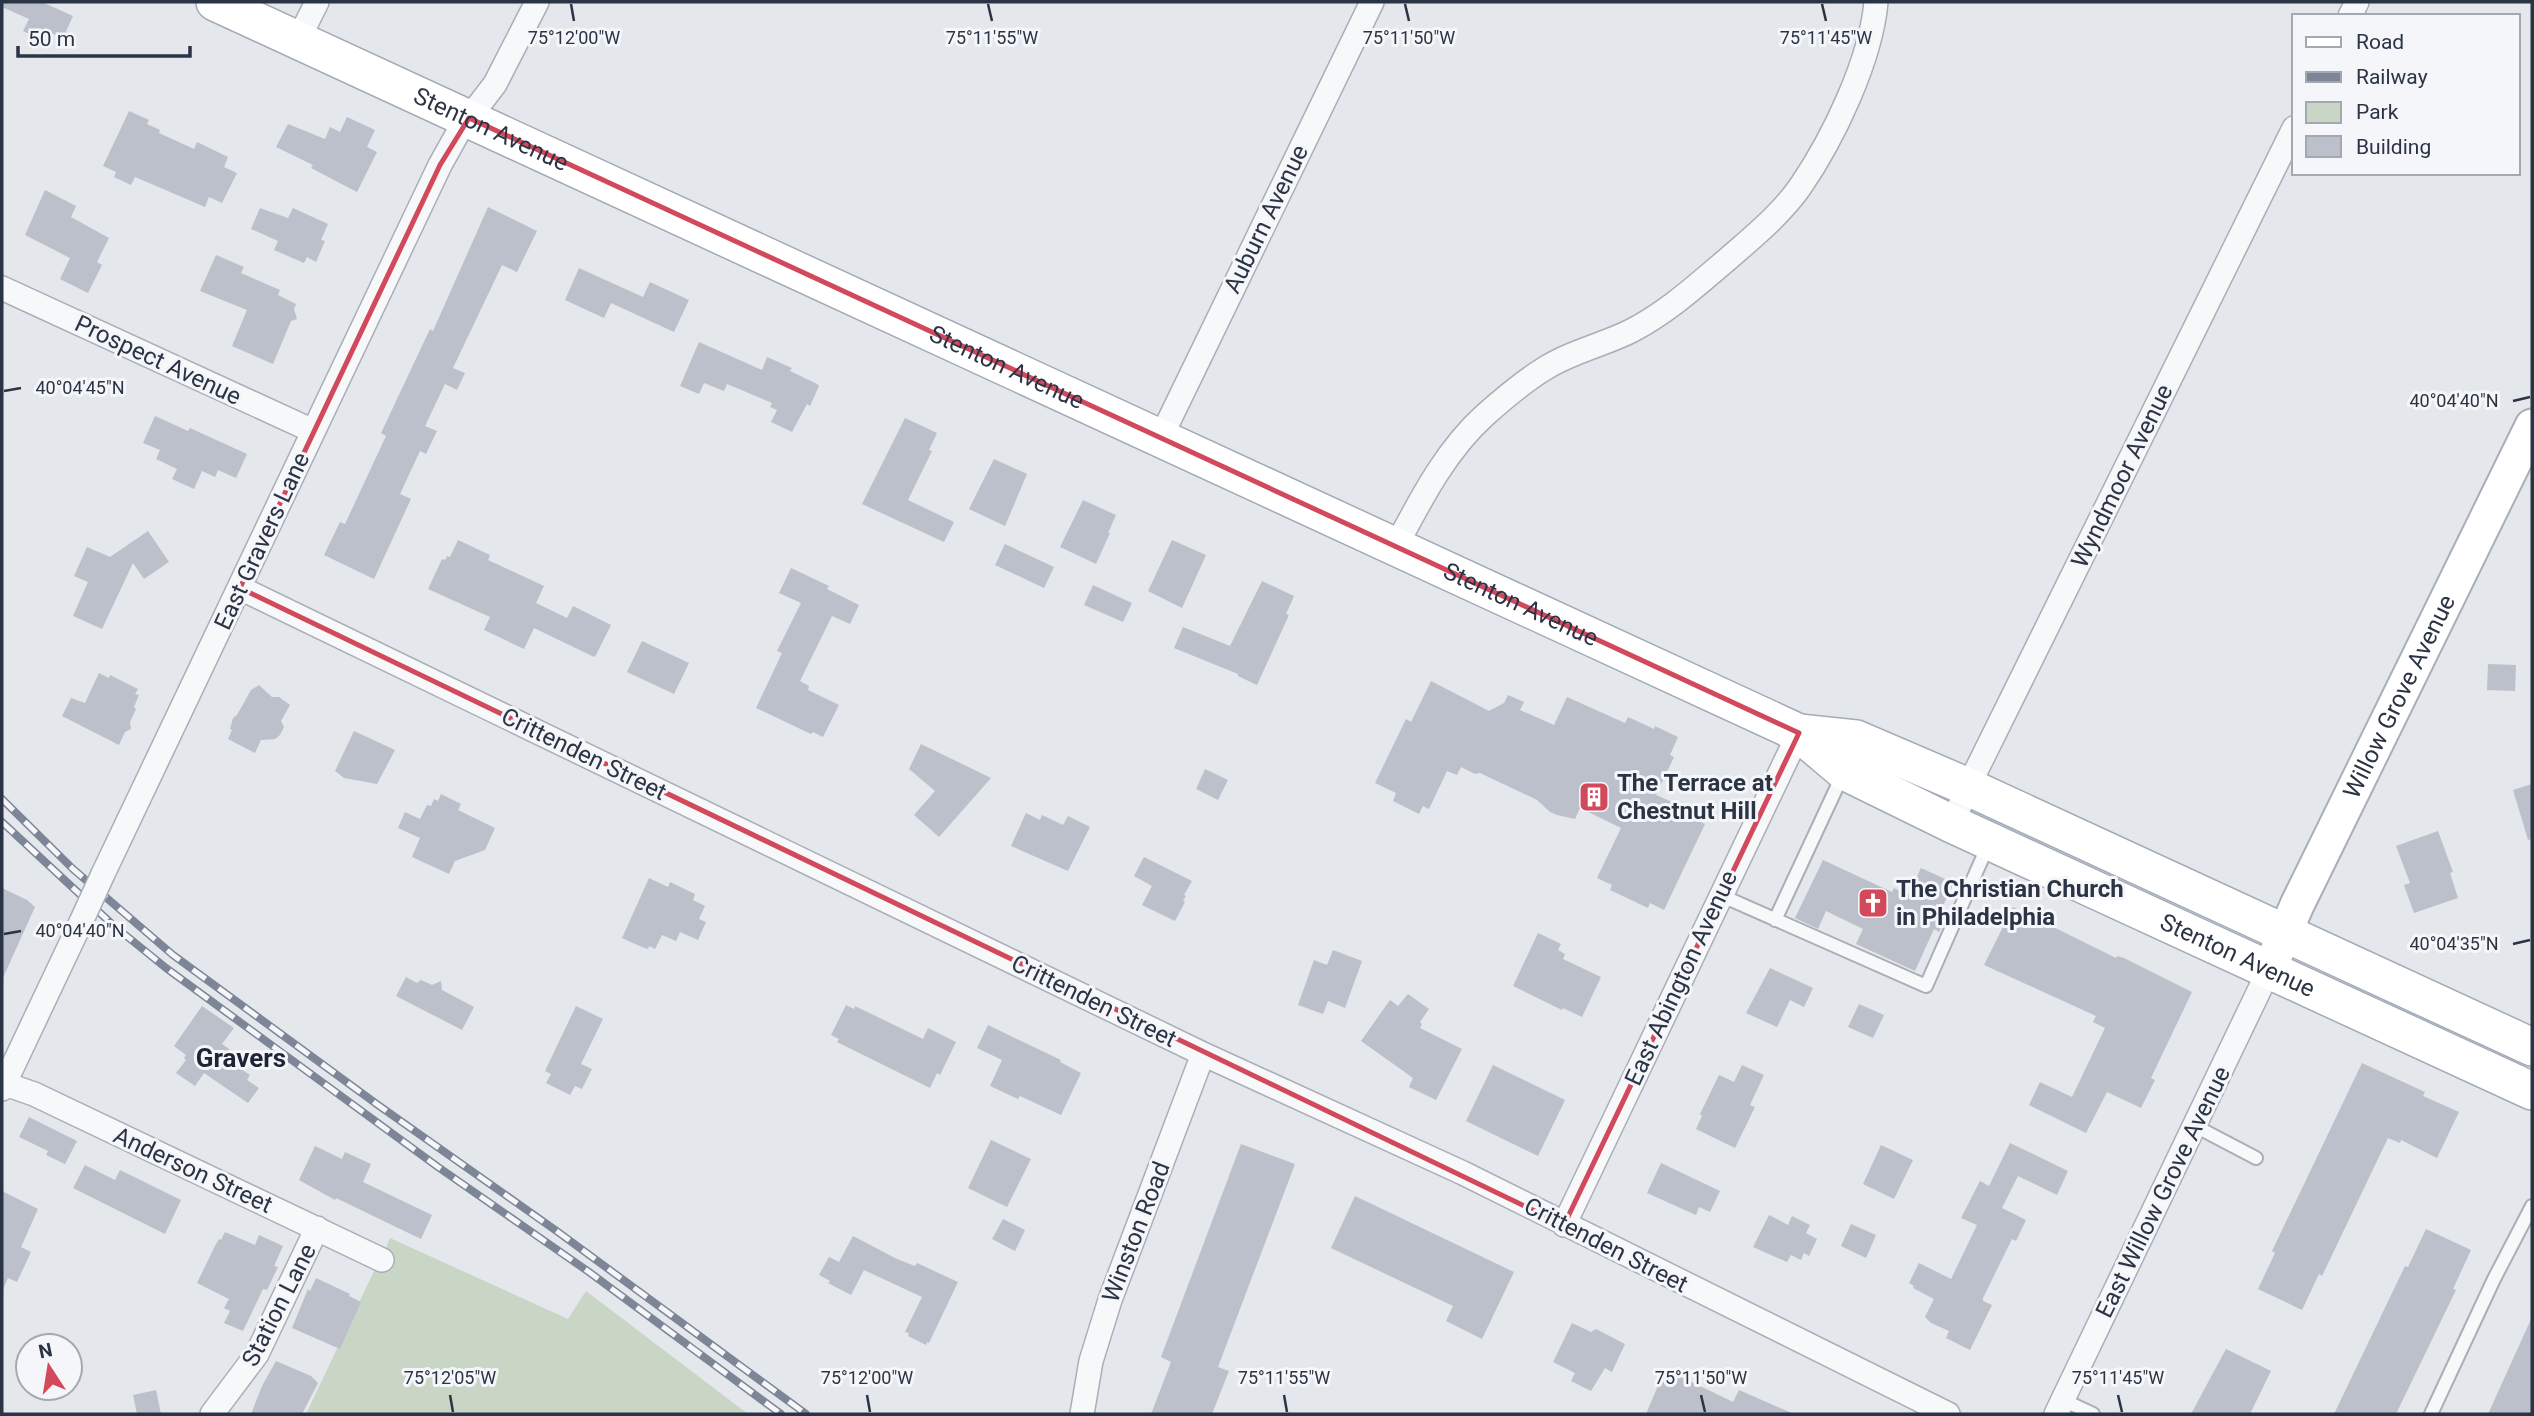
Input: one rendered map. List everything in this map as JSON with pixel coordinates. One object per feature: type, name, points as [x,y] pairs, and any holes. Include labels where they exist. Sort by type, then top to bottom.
[{"type":"main road","name":"Stenton Avenue","points":[[215,2],[1799,733],[1844,771],[1952,824],[2532,1091]]},
{"type":"main road","name":"Stenton Avenue","points":[[1799,733],[1856,739],[1968,787],[2532,1047]]},
{"type":"street","points":[[298,40],[317,2]]},
{"type":"street","name":"East Gravers Lane","points":[[3,1085],[440,165],[469,118],[495,84],[537,2]]},
{"type":"street","name":"Auburn Avenue","points":[[1161,437],[1372,2]]},
{"type":"street","points":[[1396,546],[1448,456],[1485,415],[1544,368],[1631,331],[1677,302],[1773,217],[1799,187],[1839,118],[1856,78],[1876,2]]},
{"type":"street","name":"Wyndmoor Avenue","points":[[1952,824],[2292,132]]},
{"type":"street","name":"Prospect Avenue","points":[[2,288],[313,431]]},
{"type":"street","name":"Willow Grove Avenue","points":[[2269,970],[2284,933],[2532,426]]},
{"type":"street","name":"Crittenden Street","points":[[240,588],[1203,1054],[1463,1173],[1948,1414]]},
{"type":"street","name":"East Abington Avenue","points":[[1564,1225],[1799,733]]},
{"type":"street","name":"East Willow Grove Avenue","points":[[2060,1407],[2269,970]]},
{"type":"street","name":"Winston Road","points":[[1082,1414],[1091,1361],[1110,1300],[1203,1054]]},
{"type":"street","name":"Anderson Street","points":[[3,1085],[23,1089],[382,1260]]},
{"type":"street","name":"Station Lane","points":[[212,1414],[257,1354],[317,1228]]},
{"type":"lane","points":[[1775,920],[1844,771]]},
{"type":"lane","points":[[1720,895],[1926,986],[1989,842]]},
{"type":"lane","points":[[2194,1126],[2256,1158]]},
{"type":"lane","points":[[2431,1414],[2494,1279],[2532,1206]]},
{"type":"lane","points":[[2060,1407],[2093,1414]]},
{"type":"highlighted area","points":[[469,118],[1799,733],[1564,1225],[240,588],[440,165]]},
{"type":"green space","points":[[390,1238],[568,1319],[586,1291],[748,1414],[306,1414],[374,1271],[383,1258]]},
{"type":"building","points":[[2,2],[42,2],[73,16],[63,38],[46,31],[42,40],[23,31],[29,19],[2,7]]},
{"type":"building","points":[[129,111],[149,120],[147,124],[160,130],[159,133],[194,149],[197,142],[228,157],[224,167],[237,173],[222,203],[209,197],[205,207],[135,177],[131,185],[114,177],[116,172],[103,166]]},
{"type":"building","points":[[347,117],[375,130],[367,147],[377,152],[357,192],[311,168],[313,165],[276,147],[288,124],[325,139],[330,127],[340,132]]},
{"type":"building","points":[[45,190],[76,206],[71,217],[109,238],[97,262],[102,265],[88,293],[60,279],[70,258],[25,235]]},
{"type":"building","points":[[488,207],[537,231],[517,272],[502,265],[453,368],[465,373],[457,390],[445,384],[425,426],[437,431],[426,454],[420,451],[400,494],[411,499],[374,579],[324,555],[340,522],[345,524],[386,436],[381,433],[430,329],[433,331]]},
{"type":"building","points":[[260,208],[288,218],[293,208],[328,224],[321,240],[325,241],[316,262],[307,257],[304,263],[274,250],[278,241],[251,229]]},
{"type":"building","points":[[216,255],[244,267],[241,273],[280,290],[278,295],[296,304],[294,309],[297,319],[291,321],[273,364],[232,346],[247,310],[200,291]]},
{"type":"building","points":[[579,268],[643,297],[650,282],[689,300],[674,332],[611,303],[604,318],[565,300]]},
{"type":"building","points":[[699,342],[762,370],[767,357],[792,368],[790,371],[817,384],[819,386],[810,406],[807,404],[792,432],[771,422],[777,410],[770,407],[772,403],[727,384],[724,391],[704,383],[699,394],[680,386]]},
{"type":"building","points":[[155,416],[188,431],[190,428],[247,454],[236,478],[218,470],[215,477],[202,471],[194,489],[172,479],[177,469],[156,459],[160,450],[143,443]]},
{"type":"building","points":[[905,418],[937,433],[929,450],[932,451],[908,500],[954,522],[944,542],[862,504]]},
{"type":"building","points":[[994,459],[1027,474],[1005,526],[969,509]]},
{"type":"building","points":[[1083,500],[1116,515],[1096,564],[1060,547]]},
{"type":"building","points":[[148,531],[169,562],[144,579],[133,563],[102,629],[73,616],[88,582],[74,576],[87,547],[110,557]]},
{"type":"building","points":[[458,540],[490,555],[488,560],[544,586],[536,603],[567,618],[573,606],[611,625],[596,655],[594,657],[534,628],[524,649],[484,630],[490,617],[428,589],[442,559],[450,557]]},
{"type":"building","points":[[1172,540],[1206,555],[1182,608],[1148,591]]},
{"type":"building","points":[[1005,544],[1054,567],[1044,588],[995,565]]},
{"type":"building","points":[[791,568],[829,586],[827,589],[859,605],[850,624],[832,616],[800,681],[809,686],[808,690],[839,705],[823,737],[756,708],[782,653],[777,651],[801,603],[779,593]]},
{"type":"building","points":[[1262,581],[1294,596],[1286,614],[1289,615],[1257,685],[1238,674],[1174,648],[1183,627],[1230,646]]},
{"type":"building","points":[[1093,585],[1132,603],[1123,622],[1084,605]]},
{"type":"building","points":[[642,641],[689,663],[674,694],[627,672]]},
{"type":"building","points":[[2488,664],[2516,665],[2515,691],[2487,690]]},
{"type":"building","points":[[99,673],[109,678],[110,675],[138,689],[135,694],[139,695],[134,707],[136,709],[130,722],[131,729],[125,732],[119,745],[62,716],[71,698],[85,703]]},
{"type":"building","name":"The Terrace at Chestnut Hill","points":[[1431,681],[1489,711],[1504,703],[1508,695],[1524,702],[1520,710],[1554,725],[1567,697],[1625,723],[1628,717],[1678,737],[1670,755],[1674,757],[1656,795],[1701,815],[1699,821],[1705,824],[1664,910],[1650,903],[1648,908],[1610,890],[1612,885],[1597,878],[1621,828],[1580,808],[1575,819],[1557,815],[1537,800],[1461,767],[1457,775],[1447,771],[1429,809],[1423,806],[1419,814],[1393,801],[1396,793],[1375,783],[1406,719],[1411,722]]},
{"type":"building","points":[[259,685],[272,697],[279,697],[290,705],[281,721],[284,727],[280,735],[275,739],[261,740],[255,753],[228,739],[233,718],[251,690]]},
{"type":"building","points":[[354,731],[395,750],[377,784],[344,778],[335,771]]},
{"type":"building","points":[[921,744],[991,778],[939,837],[914,815],[935,791],[909,769]]},
{"type":"building","points":[[1205,769],[1228,780],[1218,800],[1196,789]]},
{"type":"building","points":[[2532,784],[2532,839],[2528,840],[2513,790]]},
{"type":"building","points":[[441,794],[461,804],[458,810],[495,828],[485,850],[455,861],[449,874],[412,857],[420,838],[398,828],[405,812],[420,819],[427,805],[431,806],[434,799],[438,801]]},
{"type":"building","points":[[1026,813],[1040,820],[1042,815],[1063,825],[1068,816],[1090,827],[1068,871],[1011,846]]},
{"type":"building","points":[[2438,831],[2453,872],[2450,873],[2458,898],[2414,913],[2404,885],[2410,883],[2396,846]]},
{"type":"building","points":[[1144,857],[1192,881],[1175,921],[1142,905],[1152,886],[1134,876]]},
{"type":"building","name":"The Christian Church in Philadelphia","points":[[1823,860],[1892,892],[1894,888],[1908,895],[1921,868],[1954,883],[1940,912],[1947,915],[1939,932],[1934,929],[1915,971],[1856,944],[1863,929],[1826,911],[1818,929],[1795,918]]},
{"type":"building","points":[[649,878],[668,887],[670,882],[695,894],[693,900],[705,906],[699,919],[706,922],[698,940],[680,932],[676,941],[662,935],[655,949],[649,946],[648,949],[622,938]]},
{"type":"building","points":[[2,888],[35,907],[2,980]]},
{"type":"building","points":[[2013,907],[2192,992],[2151,1078],[2155,1080],[2141,1108],[2107,1092],[2086,1133],[2029,1105],[2040,1082],[2072,1097],[2105,1028],[2093,1022],[2096,1016],[1984,965]]},
{"type":"building","points":[[1538,933],[1561,944],[1558,950],[1565,954],[1563,959],[1601,977],[1582,1017],[1513,986]]},
{"type":"building","points":[[1333,950],[1362,961],[1345,1008],[1328,1001],[1323,1014],[1298,1005],[1314,960],[1327,965]]},
{"type":"building","points":[[1770,968],[1813,988],[1804,1007],[1790,1000],[1777,1027],[1746,1013]]},
{"type":"building","points":[[406,977],[417,983],[421,980],[432,985],[441,981],[442,990],[474,1007],[462,1030],[396,996]]},
{"type":"building","points":[[1408,994],[1429,1009],[1420,1022],[1420,1028],[1462,1049],[1436,1100],[1409,1087],[1413,1078],[1361,1041],[1390,1000],[1398,1006]]},
{"type":"building","points":[[1859,1004],[1884,1015],[1873,1038],[1848,1027]]},
{"type":"building","points":[[846,1005],[854,1009],[855,1006],[923,1039],[928,1028],[956,1042],[940,1075],[937,1073],[930,1088],[837,1042],[839,1039],[831,1035]]},
{"type":"building","points":[[202,1006],[234,1028],[222,1044],[232,1051],[226,1059],[250,1075],[247,1080],[259,1088],[248,1103],[204,1073],[195,1086],[176,1073],[186,1060],[186,1055],[174,1046]]},
{"type":"building","points":[[576,1006],[603,1019],[581,1064],[592,1069],[582,1089],[575,1086],[570,1095],[546,1083],[551,1074],[545,1071]]},
{"type":"building","points":[[988,1025],[1061,1060],[1060,1062],[1081,1073],[1061,1115],[990,1086],[1002,1060],[977,1048]]},
{"type":"building","points":[[2362,1063],[2425,1092],[2423,1096],[2459,1112],[2437,1158],[2401,1140],[2400,1143],[2388,1138],[2322,1276],[2319,1274],[2302,1310],[2258,1289],[2275,1253],[2272,1251]]},
{"type":"building","points":[[1493,1065],[1565,1100],[1538,1156],[1466,1121]]},
{"type":"building","points":[[1742,1065],[1764,1075],[1750,1105],[1755,1107],[1735,1148],[1696,1129],[1702,1116],[1700,1114],[1719,1075],[1734,1082]]},
{"type":"building","points":[[29,1117],[77,1141],[65,1164],[46,1155],[48,1151],[19,1137]]},
{"type":"building","points":[[991,1140],[1031,1159],[1007,1207],[968,1188]]},
{"type":"building","points":[[2010,1143],[2068,1171],[2057,1195],[2018,1176],[2002,1208],[2026,1220],[2016,1241],[2012,1239],[1983,1298],[1983,1301],[1992,1305],[1970,1350],[1946,1338],[1949,1331],[1931,1323],[1925,1317],[1934,1299],[1909,1283],[1919,1263],[1951,1279],[1977,1225],[1961,1218],[1980,1181],[1989,1186]]},
{"type":"building","points":[[1241,1144],[1295,1164],[1218,1367],[1229,1371],[1212,1414],[1151,1414],[1171,1362],[1161,1357]]},
{"type":"building","points":[[1881,1145],[1913,1160],[1894,1199],[1863,1184]]},
{"type":"building","points":[[315,1146],[342,1159],[345,1152],[371,1164],[363,1182],[432,1215],[421,1239],[336,1198],[335,1200],[299,1180]]},
{"type":"building","points":[[1661,1163],[1720,1191],[1710,1212],[1699,1207],[1696,1215],[1647,1193]]},
{"type":"building","points":[[85,1165],[115,1180],[120,1170],[181,1200],[165,1234],[73,1188]]},
{"type":"building","points":[[2,1191],[38,1209],[21,1247],[31,1252],[17,1282],[8,1278],[2,1292]]},
{"type":"building","points":[[1355,1196],[1514,1272],[1482,1339],[1446,1321],[1453,1306],[1331,1248]]},
{"type":"building","points":[[1769,1215],[1788,1225],[1792,1216],[1810,1225],[1806,1233],[1817,1239],[1809,1256],[1804,1253],[1801,1260],[1791,1255],[1787,1262],[1753,1247]]},
{"type":"building","points":[[1003,1219],[1025,1230],[1015,1251],[992,1239]]},
{"type":"building","points":[[1851,1224],[1876,1235],[1866,1258],[1841,1246]]},
{"type":"building","points":[[2426,1229],[2471,1250],[2453,1289],[2456,1290],[2396,1414],[2334,1414],[2405,1266],[2408,1267]]},
{"type":"building","points":[[225,1232],[255,1245],[259,1235],[283,1246],[274,1266],[278,1267],[267,1290],[263,1289],[243,1331],[224,1323],[230,1311],[224,1308],[229,1299],[197,1283]]},
{"type":"building","points":[[853,1236],[897,1259],[915,1266],[917,1263],[958,1282],[929,1343],[926,1345],[905,1332],[922,1297],[864,1270],[851,1295],[819,1275],[829,1257],[839,1262]]},
{"type":"building","points":[[316,1278],[361,1302],[340,1349],[292,1328],[308,1289],[310,1291]]},
{"type":"building","points":[[2532,1317],[2532,1414],[2488,1414]]},
{"type":"building","points":[[1572,1323],[1591,1332],[1596,1329],[1625,1344],[1612,1372],[1605,1368],[1591,1391],[1571,1381],[1575,1373],[1553,1362]]},
{"type":"building","points":[[2226,1349],[2271,1371],[2250,1414],[2191,1414]]},
{"type":"building","points":[[276,1361],[311,1376],[318,1383],[302,1414],[251,1414]]},
{"type":"building","points":[[1665,1369],[1733,1402],[1739,1390],[1794,1414],[1646,1414]]},
{"type":"building","points":[[156,1390],[161,1414],[137,1414],[133,1395]]},
{"type":"railway","points":[[2,799],[73,869],[173,955],[806,1414]]},
{"type":"railway","points":[[2,822],[113,925],[166,968],[438,1167],[589,1272],[781,1414]]},
{"type":"place","name":"The Terrace at Chestnut Hill","points":[[1594,797]]},
{"type":"place","name":"The Christian Church in Philadelphia","points":[[1873,903]]},
{"type":"district","name":"Gravers","points":[[241,1058]]}]
